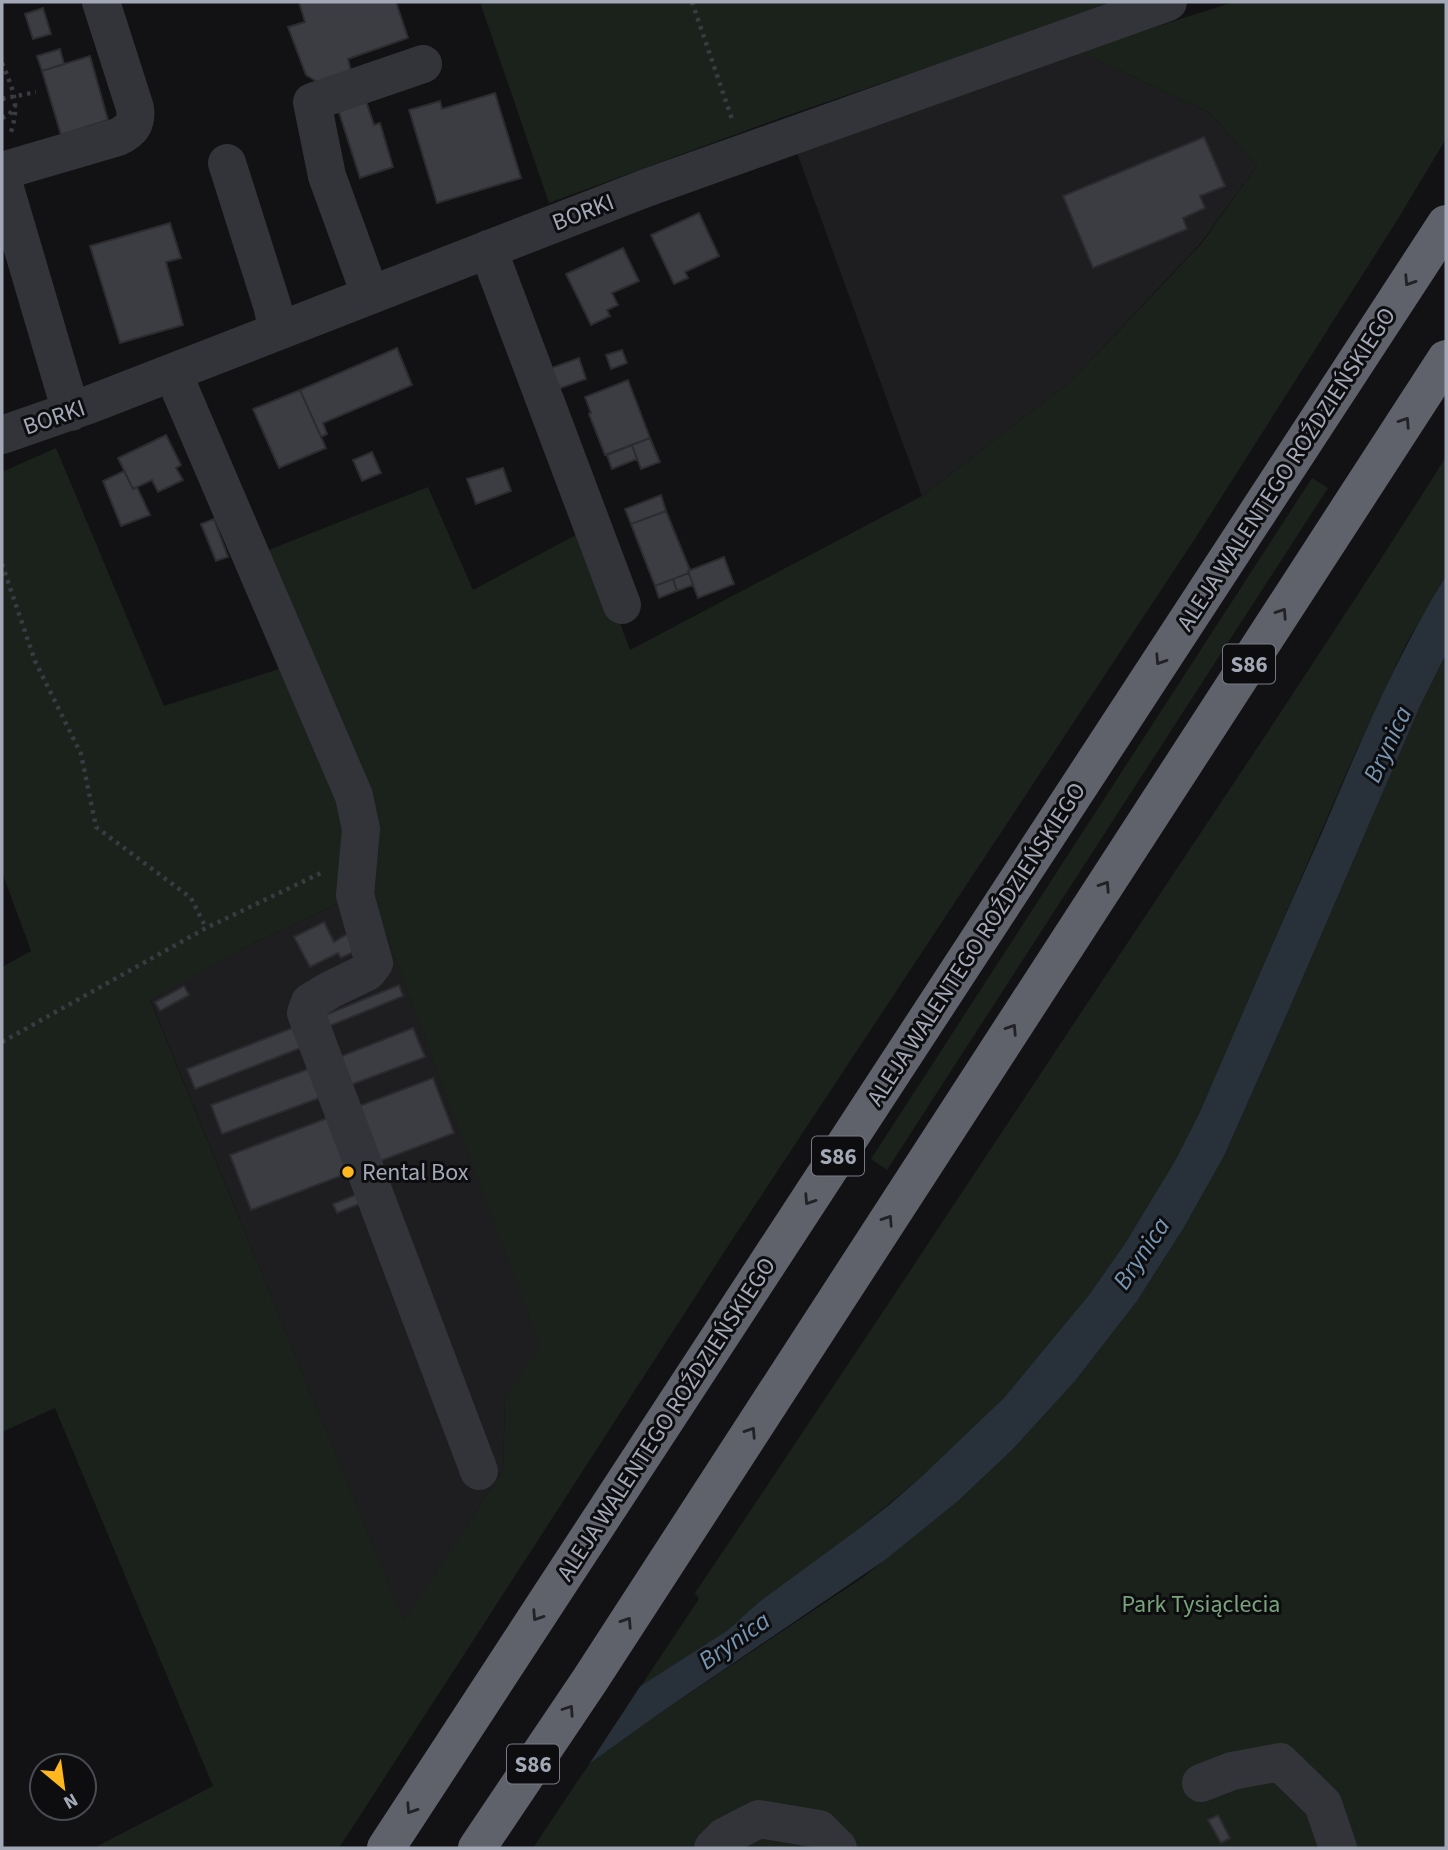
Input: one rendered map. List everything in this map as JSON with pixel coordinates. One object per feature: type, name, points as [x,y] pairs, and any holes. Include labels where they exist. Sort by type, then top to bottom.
[{"type":"highway","name":"ALEJA WALENTEGO ROŹDZIEŃSKIEGO","points":[[386,1848],[1446,224]]},
{"type":"highway","name":"S86","points":[[477,1848],[590,1680],[1438,371]]},
{"type":"street","points":[[2,171],[118,137],[135,123],[135,108],[101,2]]},
{"type":"street","name":"BORKI","points":[[2,435],[71,412],[646,188],[1168,2]]},
{"type":"street","points":[[370,294],[327,176],[312,103],[423,64]]},
{"type":"street","points":[[227,163],[272,304],[278,331]]},
{"type":"street","points":[[2,178],[71,412]]},
{"type":"street","points":[[488,249],[622,605]]},
{"type":"street","points":[[174,372],[191,418],[354,796],[361,829],[355,895],[374,964],[367,972],[310,1002],[306,1013],[480,1471]]},
{"type":"street","points":[[1200,1783],[1232,1771],[1280,1762],[1323,1804],[1338,1848]]},
{"type":"street","points":[[713,1848],[724,1837],[759,1819],[819,1829],[838,1848]]},
{"type":"path","points":[[692,2],[745,152]]},
{"type":"path","points":[[2,63],[15,105],[9,115],[2,118]]},
{"type":"path","points":[[2,99],[36,92]]},
{"type":"path","points":[[2,564],[35,662],[81,754],[96,827],[191,898],[206,928]]},
{"type":"path","points":[[2,1042],[206,928],[348,860],[358,860]]},
{"type":"shaded area","points":[[1079,51],[1210,113],[1257,166],[1200,244],[1071,381],[922,496],[796,150]]},
{"type":"shaded area","name":"Rental Box","points":[[369,889],[541,1345],[505,1399],[503,1470],[404,1622],[150,999],[250,945]]},
{"type":"green space","points":[[480,2],[1120,2],[786,116],[549,203]]},
{"type":"green space","points":[[1234,2],[1446,2],[1446,139],[1198,534],[732,1240],[341,1845],[336,1848],[94,1848],[213,1786],[55,1408],[2,1432],[2,967],[31,951],[2,872],[2,472],[56,448],[164,706],[310,659],[261,553],[428,487],[473,590],[585,530],[630,650],[922,496],[1071,381],[1201,244],[1257,166],[1210,113],[1079,51]],"holes":[[[369,889],[540,1345],[505,1399],[503,1470],[404,1621],[150,1000],[250,945]]]},
{"type":"green space","points":[[1446,457],[1446,576],[1406,644],[1356,751],[1199,1114],[1175,1161],[1126,1242],[1089,1295],[1004,1398],[919,1479],[857,1530],[759,1602],[728,1630],[640,1687],[699,1599],[695,1593],[1252,756]]},
{"type":"green space","points":[[1312,478],[1328,488],[887,1170],[871,1159]]},
{"type":"green space","name":"Park Tysiąclecia","points":[[1446,654],[1446,1848],[533,1848],[589,1764],[660,1713],[862,1578],[958,1501],[1013,1449],[1075,1381],[1137,1301],[1183,1229],[1224,1156],[1421,704]]},
{"type":"water","name":"Brynica","points":[[1446,576],[1446,654],[1421,704],[1224,1156],[1183,1229],[1137,1301],[1075,1381],[1013,1449],[958,1501],[885,1560],[589,1764],[388,1848],[728,1630],[759,1602],[889,1505],[1004,1398],[1089,1295],[1126,1242],[1175,1161],[1199,1114],[1380,700],[1411,637]]},
{"type":"pier","points":[[645,1679],[584,1772],[469,1848],[385,1848],[386,1845]]},
{"type":"building","points":[[299,2],[396,2],[408,38],[348,59],[352,75],[321,84],[306,75],[288,27],[305,22]]},
{"type":"building","points":[[43,8],[51,34],[33,39],[25,14]]},
{"type":"building","points":[[60,49],[64,64],[42,71],[37,56]]},
{"type":"building","points":[[90,56],[108,120],[61,135],[42,71]]},
{"type":"building","points":[[495,93],[521,178],[437,203],[409,110],[440,101],[442,109]]},
{"type":"building","points":[[365,98],[374,125],[380,123],[393,167],[360,178],[337,106]]},
{"type":"building","points":[[1204,137],[1225,186],[1200,196],[1205,208],[1183,218],[1187,229],[1093,268],[1063,196]]},
{"type":"building","points":[[699,213],[719,256],[685,272],[688,278],[674,284],[651,235]]},
{"type":"building","points":[[170,223],[181,258],[166,262],[183,325],[120,343],[90,246]]},
{"type":"building","points":[[623,248],[639,281],[612,293],[618,305],[607,310],[610,316],[591,325],[566,274]]},
{"type":"building","points":[[397,348],[412,385],[323,423],[327,434],[321,437],[300,390]]},
{"type":"building","points":[[622,350],[627,363],[611,369],[606,355]]},
{"type":"building","points":[[579,358],[586,379],[558,389],[551,368]]},
{"type":"building","points":[[628,380],[650,438],[605,455],[585,397]]},
{"type":"building","points":[[300,390],[326,448],[279,468],[253,409]]},
{"type":"building","points":[[166,435],[181,465],[176,468],[183,480],[158,492],[152,480],[133,489],[118,458]]},
{"type":"building","points":[[650,438],[660,462],[641,469],[632,445]]},
{"type":"building","points":[[632,445],[637,459],[612,469],[607,455]]},
{"type":"building","points":[[372,452],[381,473],[362,481],[353,460]]},
{"type":"building","points":[[503,468],[511,491],[476,504],[467,479]]},
{"type":"building","points":[[124,471],[133,489],[137,487],[150,515],[121,526],[103,481]]},
{"type":"building","points":[[661,495],[666,511],[631,524],[625,509]]},
{"type":"building","points":[[666,511],[690,570],[689,573],[655,586],[631,524]]},
{"type":"building","points":[[214,519],[228,557],[216,561],[201,524]]},
{"type":"building","points":[[724,557],[734,584],[698,598],[688,571]]},
{"type":"building","points":[[689,573],[693,585],[677,591],[673,579]]},
{"type":"building","points":[[673,579],[677,591],[659,598],[655,586]]},
{"type":"building","points":[[324,922],[334,942],[349,933],[358,950],[341,958],[338,953],[310,967],[294,937]]},
{"type":"building","points":[[399,985],[403,996],[322,1029],[318,1018]]},
{"type":"building","points":[[184,986],[189,995],[160,1011],[155,1002]]},
{"type":"building","points":[[295,1027],[303,1047],[195,1089],[187,1069]]},
{"type":"building","points":[[413,1028],[425,1057],[345,1087],[334,1059]]},
{"type":"building","points":[[311,1068],[322,1097],[222,1134],[211,1105]]},
{"type":"building","points":[[433,1078],[454,1133],[375,1163],[354,1108]]},
{"type":"building","points":[[330,1117],[351,1172],[251,1210],[230,1155]]},
{"type":"building","points":[[360,1193],[364,1202],[337,1213],[333,1204]]},
{"type":"building","points":[[1218,1815],[1230,1838],[1221,1843],[1208,1820]]},
{"type":"place","name":"Rental Box","points":[[348,1172]]}]
